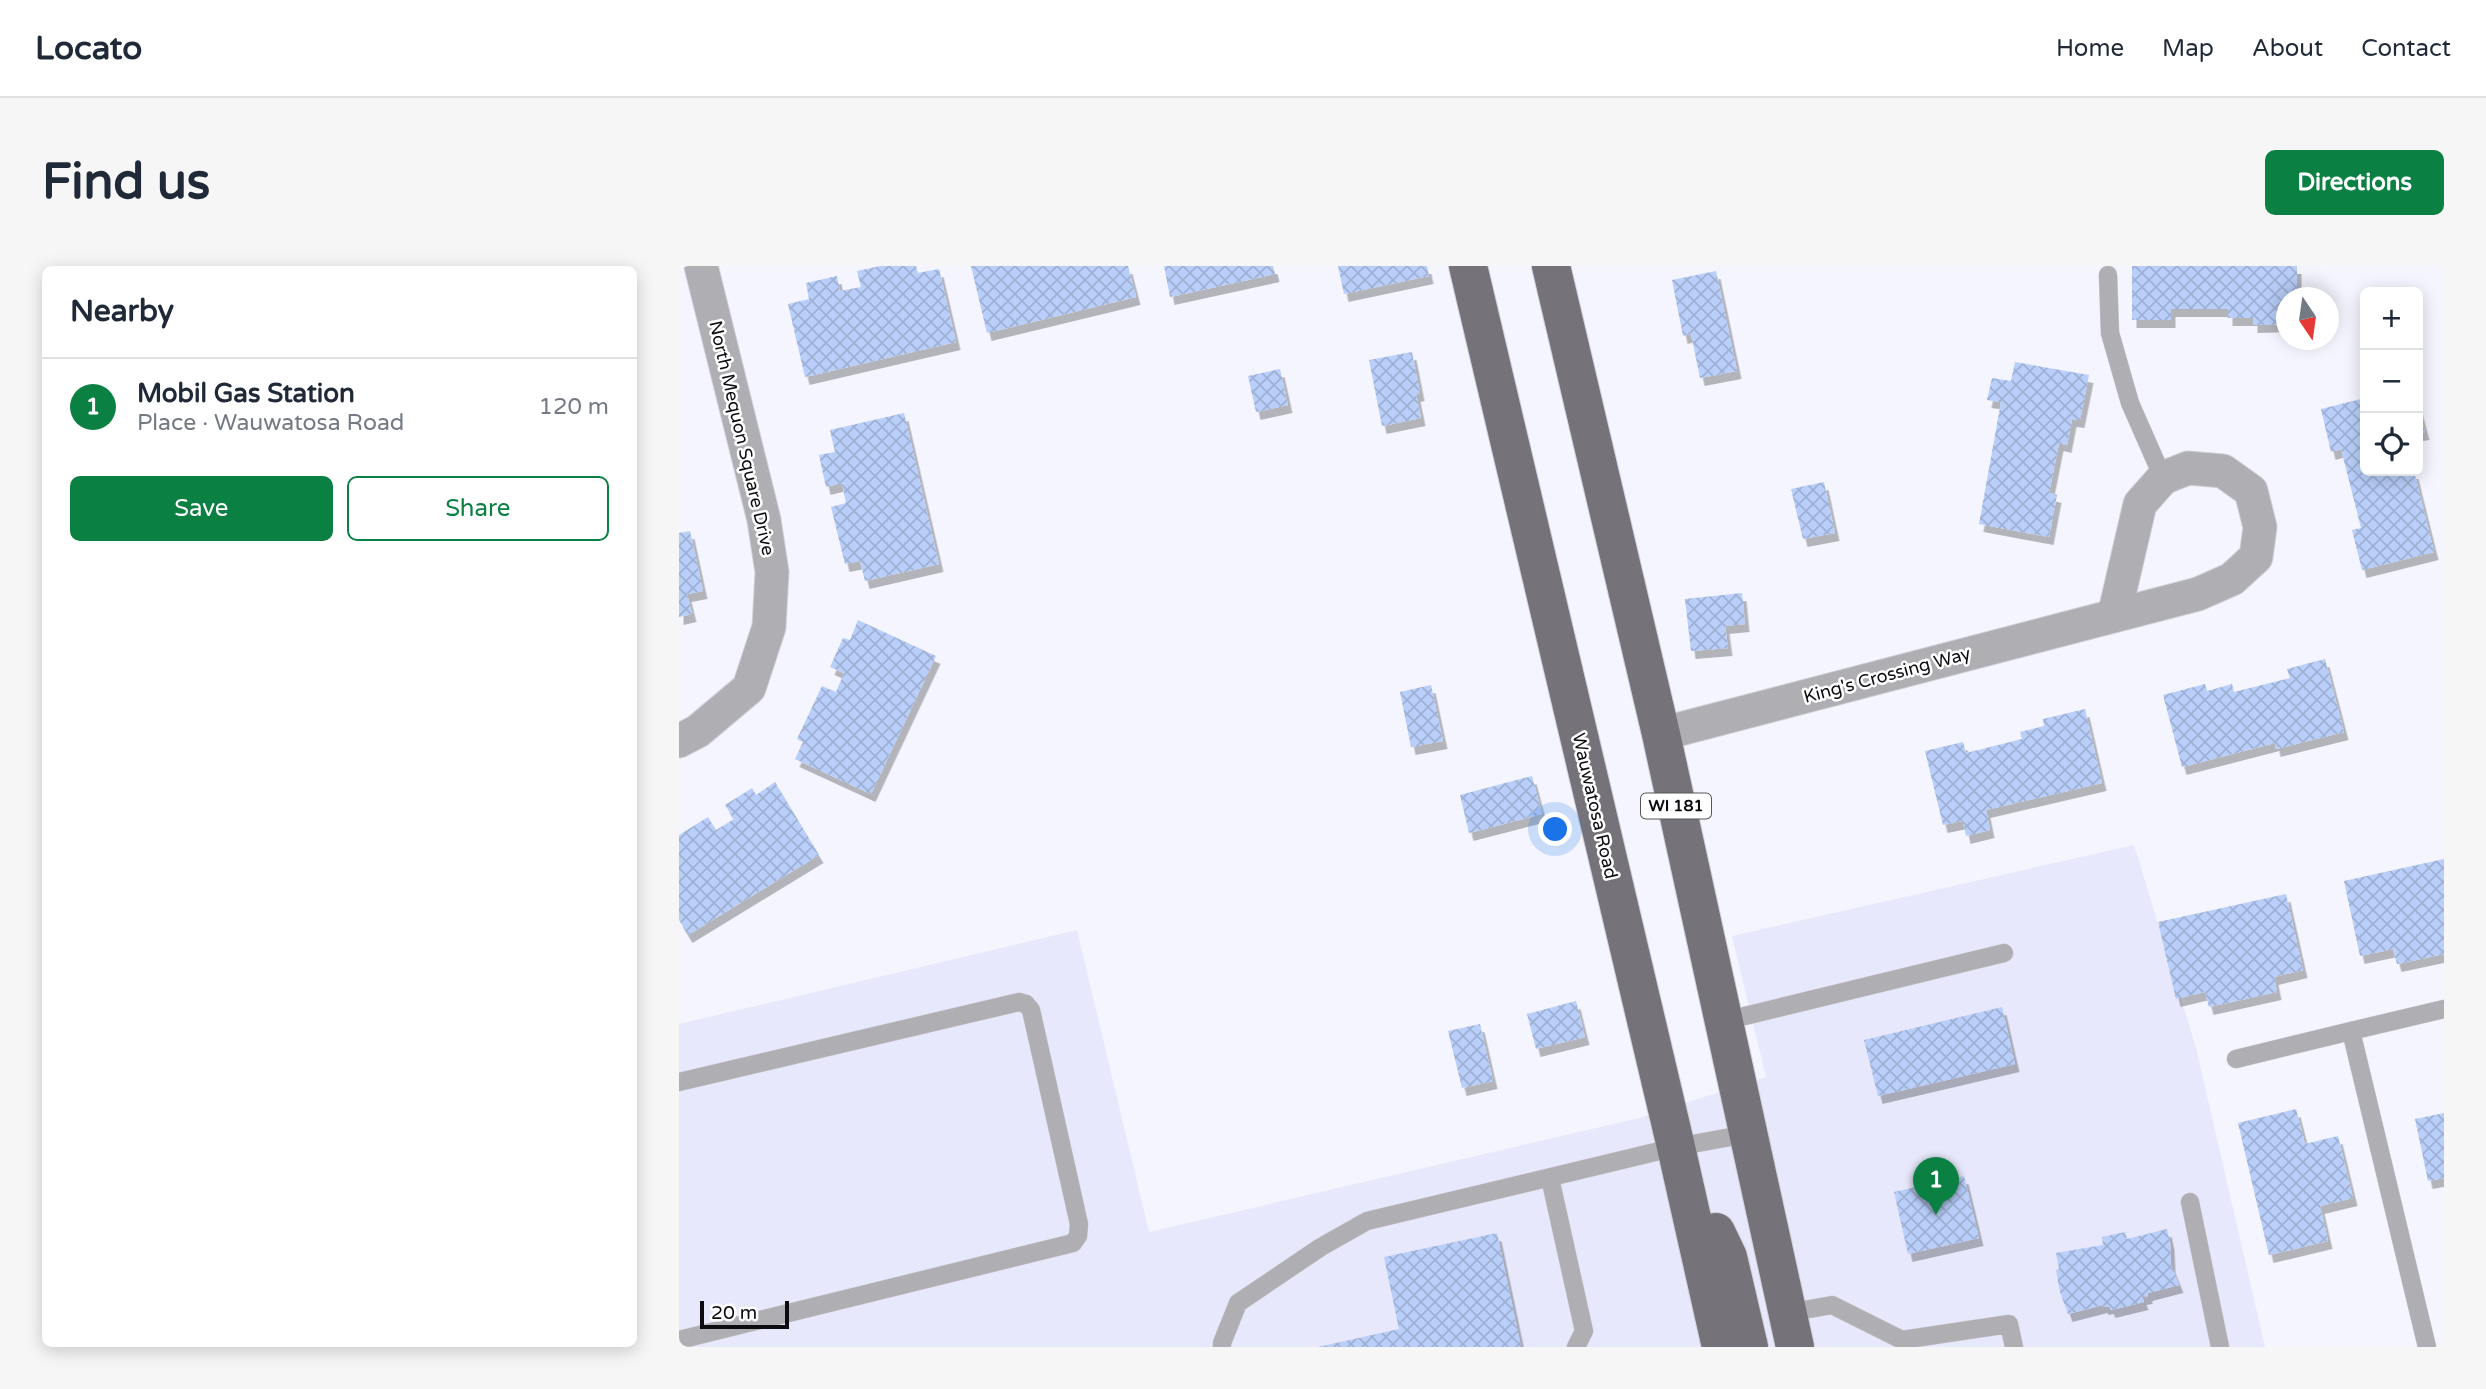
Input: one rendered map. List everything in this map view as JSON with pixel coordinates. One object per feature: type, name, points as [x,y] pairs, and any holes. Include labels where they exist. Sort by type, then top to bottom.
[{"type":"main road","name":"Wauwatosa Road","points":[[1468,266],[1721,1347]]},
{"type":"main road","name":"WI 181","points":[[1551,266],[1661,734],[1791,1330]]},
{"type":"main road","points":[[1676,1147],[1728,1257],[1749,1347]]},
{"type":"street","name":"North Mequon Square Drive","points":[[679,741],[698,731],[749,688],[769,626],[772,572],[764,520],[701,266]]},
{"type":"street","name":"King's Crossing Way","points":[[1661,734],[2198,594],[2232,579],[2256,557],[2260,527],[2251,491],[2223,471],[2188,468],[2163,478]]},
{"type":"street","points":[[2113,616],[2140,503],[2163,478]]},
{"type":"lane","points":[[2108,275],[2109,333],[2130,403],[2163,478]]},
{"type":"lane","points":[[1724,1021],[2004,953]]},
{"type":"lane","points":[[679,1082],[1019,1002],[1026,1004],[1031,1010],[1079,1224],[1078,1236],[1073,1243],[679,1340]]},
{"type":"lane","points":[[2236,1059],[2444,1009]]},
{"type":"lane","points":[[2351,1031],[2427,1347]]},
{"type":"lane","points":[[1223,1347],[1221,1343],[1238,1303],[1321,1247],[1367,1221],[1676,1147],[1747,1134]]},
{"type":"lane","points":[[1550,1178],[1584,1331],[1576,1347]]},
{"type":"lane","points":[[2190,1202],[2219,1347]]},
{"type":"lane","points":[[1791,1330],[1832,1305],[1902,1340],[2009,1324],[2014,1347]]},
{"type":"shaded area","points":[[2134,845],[2196,1048],[2265,1347],[679,1347],[679,1024],[1077,930],[1149,1232],[1639,1118],[1766,1077],[1732,936]]},
{"type":"building","points":[[880,266],[916,266],[918,273],[939,269],[956,342],[805,377],[788,304],[809,299],[806,283],[837,276],[840,291],[861,287],[857,271]]},
{"type":"building","points":[[971,266],[1128,266],[1136,297],[987,333]]},
{"type":"building","points":[[1164,266],[1273,266],[1275,274],[1170,297]]},
{"type":"building","points":[[1338,266],[1427,266],[1429,276],[1344,294]]},
{"type":"building","points":[[2132,266],[2297,266],[2297,287],[2276,287],[2276,324],[2253,325],[2253,318],[2228,318],[2228,309],[2171,309],[2171,320],[2132,320]]},
{"type":"building","points":[[1716,271],[1737,371],[1700,378],[1691,334],[1683,336],[1672,280]]},
{"type":"building","points":[[1412,352],[1420,393],[1416,394],[1421,418],[1382,426],[1369,360]]},
{"type":"building","points":[[2015,362],[2089,375],[2080,420],[2072,419],[2067,445],[2059,443],[2049,493],[2057,495],[2049,537],[1979,524],[2001,402],[1987,400],[1992,378],[2011,381]]},
{"type":"building","points":[[1280,369],[1288,405],[1256,412],[1248,376]]},
{"type":"building","points":[[2360,399],[2360,476],[2415,476],[2434,552],[2362,570],[2352,530],[2361,528],[2341,449],[2331,452],[2321,409]]},
{"type":"building","points":[[904,413],[939,564],[865,581],[860,561],[845,564],[831,507],[846,503],[842,483],[826,487],[819,455],[835,452],[830,430]]},
{"type":"building","points":[[1824,482],[1835,533],[1803,539],[1791,489]]},
{"type":"building","points":[[690,531],[703,591],[687,594],[692,614],[679,617],[679,533]]},
{"type":"building","points":[[1742,593],[1745,624],[1725,626],[1728,648],[1691,651],[1685,599]]},
{"type":"building","points":[[858,620],[936,656],[871,794],[795,759],[803,742],[797,739],[822,686],[836,692],[844,673],[830,667],[843,638],[850,640]]},
{"type":"building","points":[[2325,659],[2344,732],[2276,749],[2275,743],[2182,767],[2163,695],[2205,684],[2207,691],[2232,684],[2234,692],[2290,678],[2287,669]]},
{"type":"building","points":[[1431,685],[1443,741],[1411,747],[1400,692]]},
{"type":"building","points":[[2085,709],[2102,783],[1986,810],[1990,830],[1966,836],[1963,821],[1943,825],[1925,751],[1963,742],[1966,753],[2022,739],[2020,732],[2044,726],[2043,719]]},
{"type":"building","points":[[1532,776],[1542,814],[1469,833],[1460,795]]},
{"type":"building","points":[[775,782],[819,855],[688,935],[679,920],[679,835],[708,817],[716,830],[734,819],[725,805],[752,788],[756,795]]},
{"type":"building","points":[[2444,859],[2444,954],[2397,964],[2393,949],[2360,956],[2344,881]]},
{"type":"building","points":[[2286,894],[2303,970],[2274,977],[2277,992],[2209,1007],[2205,992],[2176,999],[2158,922]]},
{"type":"building","points":[[1576,1001],[1585,1037],[1536,1049],[1527,1014]]},
{"type":"building","points":[[2002,1007],[2015,1064],[1878,1096],[1864,1040]]},
{"type":"building","points":[[1480,1024],[1493,1081],[1462,1088],[1448,1031]]},
{"type":"building","points":[[2296,1109],[2305,1144],[2338,1136],[2353,1198],[2320,1206],[2328,1241],[2269,1255],[2238,1123]]},
{"type":"building","points":[[2444,1113],[2444,1178],[2428,1181],[2415,1119]]},
{"type":"building","points":[[1964,1176],[1979,1238],[1908,1254],[1894,1192]]},
{"type":"building","points":[[2167,1229],[2171,1265],[2179,1285],[2148,1293],[2148,1296],[2142,1297],[2144,1302],[2111,1310],[2109,1306],[2103,1305],[2068,1314],[2060,1292],[2056,1253],[2103,1245],[2102,1237],[2125,1232],[2127,1239]]},
{"type":"building","points":[[1497,1233],[1521,1347],[1318,1347],[1399,1329],[1384,1257]]},
{"type":"place","name":"Mobil Gas Station","points":[[1936,1215]]}]
